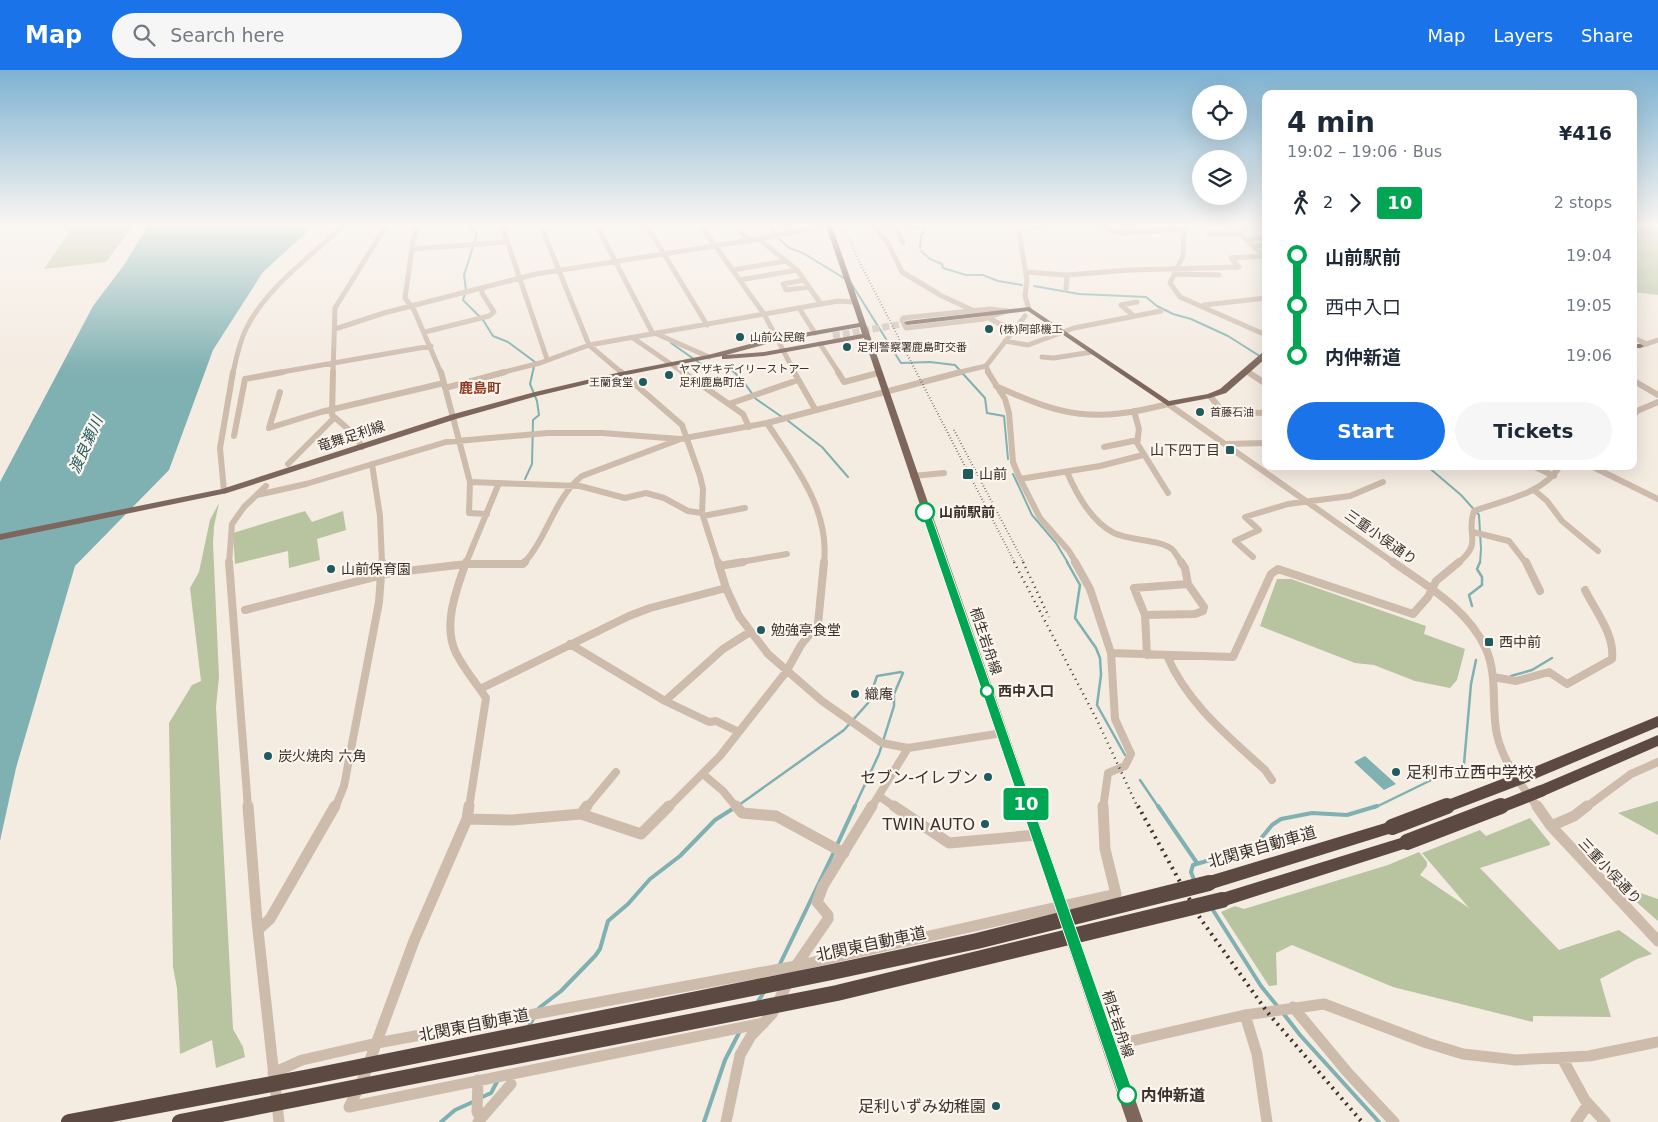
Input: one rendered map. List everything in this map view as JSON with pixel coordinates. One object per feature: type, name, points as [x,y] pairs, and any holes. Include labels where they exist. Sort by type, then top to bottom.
[{"type":"highway","name":"北関東自動車道","points":[[69,1122],[309,1077],[832,972],[977,941],[1209,883],[1392,827],[1532,774],[1658,721]]},
{"type":"highway","points":[[180,1122],[585,1044],[839,992],[987,959],[1222,900],[1407,842],[1541,791],[1658,740]]},
{"type":"main road","name":"桐生岩舟線","points":[[844,275],[1135,1122]]},
{"type":"main road","points":[[907,323],[1030,309]]},
{"type":"main road","name":"三重小俣通り","points":[[1030,309],[1168,404]]},
{"type":"main road","points":[[779,345],[815,333],[861,324]]},
{"type":"main road","points":[[779,345],[833,336]]},
{"type":"main road","points":[[779,345],[820,344],[865,336]]},
{"type":"main road","name":"竜舞足利線","points":[[0,538],[220,492],[453,417],[535,394],[620,374],[779,345]]},
{"type":"main road","points":[[1168,404],[1210,396],[1223,391],[1262,357]]},
{"type":"street","points":[[220,492],[222,438],[235,366],[246,329],[263,305],[293,275]]},
{"type":"street","points":[[354,275],[335,308],[332,409],[334,418],[351,431],[362,446]]},
{"type":"street","points":[[409,275],[406,298],[425,332],[445,385],[470,482],[469,513],[487,514]]},
{"type":"street","points":[[518,275],[547,359]]},
{"type":"street","points":[[335,329],[384,313],[411,308],[536,275]]},
{"type":"street","points":[[561,275],[589,345],[620,374],[674,416],[682,425],[702,482],[702,514],[726,588],[739,616],[750,632],[786,672],[822,702],[882,743],[908,748],[1002,733]]},
{"type":"street","points":[[622,275],[655,334],[709,357]]},
{"type":"street","points":[[677,275],[707,325]]},
{"type":"street","points":[[737,275],[764,314],[815,409]]},
{"type":"street","points":[[740,280],[768,275]]},
{"type":"street","points":[[801,275],[821,304]]},
{"type":"street","points":[[907,275],[935,292],[973,310]]},
{"type":"street","points":[[1026,275],[1025,296],[1030,309]]},
{"type":"street","points":[[1066,289],[1067,275]]},
{"type":"street","points":[[1174,275],[1170,283],[1172,290],[1180,297],[1262,333]]},
{"type":"street","points":[[804,280],[783,284],[786,290],[809,287]]},
{"type":"street","points":[[425,332],[489,316],[494,312],[482,293],[482,288]]},
{"type":"street","points":[[1203,306],[1262,299]]},
{"type":"street","points":[[280,392],[269,428],[332,409],[445,385],[547,359],[589,345],[821,304],[853,302]]},
{"type":"street","points":[[1134,316],[1121,305],[1137,302]]},
{"type":"street","points":[[799,308],[815,333]]},
{"type":"street","points":[[973,310],[1007,312],[989,318],[906,328],[902,320],[903,318],[973,310]]},
{"type":"street","points":[[1005,341],[1028,344],[1062,332],[1161,311]]},
{"type":"street","points":[[257,495],[372,464],[432,445],[459,440],[569,433],[680,439],[767,423],[884,390],[986,366],[1025,316]]},
{"type":"street","points":[[989,318],[1000,324],[1018,327]]},
{"type":"street","points":[[633,338],[743,414],[749,427]]},
{"type":"street","points":[[1640,346],[1658,340]]},
{"type":"street","points":[[820,344],[844,382],[878,373]]},
{"type":"street","points":[[234,436],[245,379],[431,346]]},
{"type":"street","points":[[1042,357],[1054,358],[1092,352]]},
{"type":"street","points":[[273,1073],[302,1060],[377,1043],[796,966],[1116,894],[1105,844],[1103,788],[1108,773],[1125,766],[1131,754],[1115,719],[1111,653],[1090,590],[1082,573],[1069,551],[1040,518],[1020,480],[1013,462],[1009,413],[1005,399],[986,366]]},
{"type":"street","points":[[1246,371],[1262,381]]},
{"type":"street","points":[[729,404],[798,380]]},
{"type":"street","points":[[1637,383],[1658,396]]},
{"type":"street","points":[[996,386],[1030,402],[1063,412],[1090,415],[1134,411],[1168,404]]},
{"type":"street","points":[[1210,396],[1223,412],[1262,413]]},
{"type":"street","points":[[1637,411],[1658,402]]},
{"type":"street","name":"三重小俣通り","points":[[1168,404],[1262,469]]},
{"type":"street","points":[[1134,411],[1139,429],[1138,440],[1143,455],[1168,493]]},
{"type":"street","points":[[288,464],[334,418]]},
{"type":"street","points":[[467,819],[512,820],[581,814],[641,834],[686,787],[703,774],[786,672],[801,645],[818,624],[825,557],[824,538],[819,510],[813,495],[767,423]]},
{"type":"street","points":[[245,610],[382,574],[466,564],[523,564],[545,534],[569,485],[582,476],[680,439]]},
{"type":"street","points":[[1104,447],[1138,440]]},
{"type":"street","points":[[1226,444],[1262,443]]},
{"type":"street","points":[[1020,480],[1100,466],[1143,455]]},
{"type":"street","points":[[258,930],[270,919],[312,849],[330,818],[344,786],[378,611],[382,574],[380,501],[372,464]]},
{"type":"street","name":"三重小俣通り","points":[[1263,470],[1432,588],[1456,609],[1486,649],[1492,677],[1496,728],[1502,751],[1513,773],[1551,826],[1658,941]]},
{"type":"street","points":[[1541,470],[1554,476]]},
{"type":"street","points":[[1111,653],[1147,656],[1233,657],[1271,574],[1278,569],[1408,614],[1413,614],[1436,581],[1470,553],[1473,532],[1472,514],[1477,508],[1534,490],[1554,476],[1558,470]]},
{"type":"street","points":[[1599,470],[1658,499]]},
{"type":"street","points":[[1067,472],[1076,492],[1101,523],[1112,532],[1124,537],[1164,545],[1172,549],[1185,568],[1188,584],[1204,607],[1203,611],[1194,614],[1144,615]]},
{"type":"street","points":[[913,476],[944,473]]},
{"type":"street","points":[[470,482],[569,485],[625,498],[646,493],[664,498],[688,512],[702,514],[744,508]]},
{"type":"street","points":[[1253,557],[1235,541],[1258,530],[1245,517],[1288,504],[1350,496],[1383,482]]},
{"type":"street","points":[[499,483],[466,564],[453,608],[452,643],[486,698],[467,819],[414,941],[363,1079],[349,1106],[765,1022]]},
{"type":"street","points":[[266,486],[232,524],[229,534],[229,561],[258,930],[279,1122]]},
{"type":"street","points":[[1534,490],[1547,501],[1562,521],[1598,551]]},
{"type":"street","points":[[1473,532],[1509,540],[1528,565],[1540,590]]},
{"type":"street","points":[[719,566],[787,554]]},
{"type":"street","points":[[1147,656],[1144,615],[1134,588],[1188,584]]},
{"type":"street","points":[[480,689],[570,644],[650,608],[726,588]]},
{"type":"street","points":[[1492,677],[1516,681],[1549,672],[1567,684],[1612,659],[1614,654],[1612,643],[1585,590]]},
{"type":"street","points":[[665,701],[723,649],[750,632]]},
{"type":"street","points":[[570,644],[665,701],[709,722],[716,721],[739,732]]},
{"type":"street","points":[[1167,656],[1172,672],[1188,697],[1265,770],[1272,780]]},
{"type":"street","points":[[726,1122],[740,1055],[751,1036],[772,1014],[796,966],[828,919],[828,915],[817,902],[822,886],[908,748]]},
{"type":"street","points":[[1551,826],[1574,816],[1631,774],[1658,762]]},
{"type":"street","points":[[581,814],[616,772]]},
{"type":"street","points":[[703,774],[723,791],[742,813],[776,816],[844,853]]},
{"type":"street","points":[[879,796],[949,843],[1036,835]]},
{"type":"street","points":[[1110,1046],[1245,1015],[1324,1004],[1427,1043],[1463,1054],[1516,1060],[1562,1058],[1590,1056],[1658,1042]]},
{"type":"street","points":[[1286,1008],[1394,1122]]},
{"type":"street","points":[[1245,1015],[1264,1087],[1267,1122]]},
{"type":"street","points":[[1562,1058],[1590,1108],[1605,1122]]},
{"type":"street","points":[[478,1080],[477,1112],[479,1120]]},
{"type":"street","points":[[479,1120],[511,1084]]},
{"type":"street","points":[[1576,1122],[1585,1109],[1590,1108]]},
{"type":"green space","points":[[1637,275],[1658,275],[1658,295],[1637,292]]},
{"type":"green space","points":[[219,503],[214,526],[213,543],[219,677],[216,707],[233,1029],[243,1047],[245,1057],[216,1068],[212,1040],[180,1054],[177,988],[173,967],[169,723],[192,685],[201,681],[190,588],[199,572],[210,520]]},
{"type":"green space","points":[[305,511],[312,522],[343,511],[346,530],[317,539],[320,560],[289,568],[288,551],[235,564],[233,533]]},
{"type":"green space","points":[[1277,579],[1291,579],[1426,626],[1424,634],[1465,649],[1457,680],[1450,688],[1415,681],[1374,665],[1355,663],[1260,626]]},
{"type":"green space","points":[[1658,801],[1658,835],[1618,813]]},
{"type":"green space","points":[[1530,818],[1550,845],[1480,868],[1559,950],[1619,930],[1652,954],[1637,959],[1600,979],[1611,1017],[1533,1016],[1533,1022],[1393,987],[1292,945],[1276,953],[1277,985],[1269,986],[1221,912],[1235,906],[1244,909],[1388,865],[1419,852],[1427,862],[1427,866],[1420,875],[1469,908],[1422,853],[1480,830],[1486,836]]},
{"type":"green space","points":[[1617,885],[1658,899],[1658,921]]},
{"type":"water","name":"渡良瀬川","points":[[116,275],[261,275],[213,350],[169,470],[75,566],[16,768],[0,841],[0,482],[93,306]]},
{"type":"water","points":[[1365,756],[1396,784],[1384,790],[1354,762]]},
{"type":"waterway","points":[[464,275],[466,290],[463,300],[483,320],[493,336],[508,342],[535,362],[530,384],[537,401],[539,415],[533,420],[532,464],[525,479]]},
{"type":"waterway","points":[[839,275],[847,280]]},
{"type":"waterway","points":[[983,275],[998,281],[1022,285]]},
{"type":"waterway","points":[[851,283],[901,363],[930,362],[955,365],[985,398],[987,413],[1004,416],[1008,459]]},
{"type":"waterway","points":[[1034,286],[1079,294],[1146,297],[1157,306],[1173,314],[1191,319],[1228,336],[1262,357]]},
{"type":"waterway","points":[[671,343],[711,371],[727,365],[743,381],[756,399],[782,417]]},
{"type":"waterway","points":[[787,420],[822,447],[848,477]]},
{"type":"waterway","points":[[1432,470],[1461,495],[1479,515],[1480,563]]},
{"type":"waterway","points":[[1013,474],[1032,515],[1056,543],[1068,563]]},
{"type":"waterway","points":[[1067,562],[1080,585],[1075,618],[1096,648],[1100,658],[1101,675],[1097,705],[1125,755]]},
{"type":"waterway","points":[[1472,606],[1469,595],[1482,585],[1482,577],[1477,569],[1480,562]]},
{"type":"waterway","points":[[1511,676],[1532,670],[1552,658]]},
{"type":"waterway","points":[[1374,808],[1464,764],[1471,684],[1476,660]]},
{"type":"waterway","points":[[739,805],[844,730],[868,703],[877,676],[901,672],[903,673],[894,694],[894,706],[879,754],[854,808]]},
{"type":"waterway","points":[[1140,780],[1159,808]]},
{"type":"waterway","points":[[837,845],[855,806]]},
{"type":"waterway","points":[[1158,806],[1197,863]]},
{"type":"waterway","points":[[1195,882],[1191,872],[1193,865],[1254,847],[1272,825],[1281,819],[1312,813],[1347,815],[1377,806]]},
{"type":"waterway","points":[[539,1008],[561,991],[595,956],[600,949],[608,921],[628,904],[650,879],[680,856],[715,820],[734,808]]},
{"type":"waterway","points":[[779,966],[834,852]]},
{"type":"waterway","points":[[1211,907],[1261,986],[1278,1007]]},
{"type":"waterway","points":[[757,1003],[764,992]]},
{"type":"waterway","points":[[1283,1013],[1300,1035],[1379,1122]]},
{"type":"waterway","points":[[528,1028],[534,1017]]},
{"type":"waterway","points":[[704,1122],[725,1060],[740,1031]]},
{"type":"waterway","points":[[480,1098],[491,1093],[498,1080]]},
{"type":"waterway","points":[[441,1122],[455,1110],[475,1101]]},
{"type":"tunnel","points":[[833,336],[907,323]]},
{"type":"railway","points":[[866,275],[1015,563]]},
{"type":"railway","points":[[954,430],[1024,563]]},
{"type":"railway","points":[[1014,562],[1098,722],[1138,808]]},
{"type":"railway","points":[[1023,562],[1049,617]]},
{"type":"railway","points":[[1138,806],[1200,918],[1268,1013],[1362,1122]]},
{"type":"bus line","name":"10","points":[[925,512],[1127,1095]]},
{"type":"place","name":"(株)阿部機工","points":[[989,329]]},
{"type":"place","name":"山前公民館","points":[[740,337]]},
{"type":"place","name":"足利警察署鹿島町交番","points":[[847,347]]},
{"type":"place","name":"ヤマザキデイリーストアー 足利鹿島町店","points":[[669,375]]},
{"type":"place","name":"王蘭食堂","points":[[643,382]]},
{"type":"place","name":"首藤石油","points":[[1200,412]]},
{"type":"place","name":"山下四丁目","points":[[1230,450]]},
{"type":"place","name":"山前","points":[[968,474]]},
{"type":"place","name":"山前駅前","points":[[925,512]]},
{"type":"place","name":"山前保育園","points":[[331,569]]},
{"type":"place","name":"勉強亭食堂","points":[[761,630]]},
{"type":"place","name":"西中前","points":[[1489,642]]},
{"type":"place","name":"西中入口","points":[[987,691]]},
{"type":"place","name":"織庵","points":[[855,694]]},
{"type":"place","name":"炭火焼肉 六角","points":[[268,756]]},
{"type":"place","name":"足利市立西中学校","points":[[1396,772]]},
{"type":"place","name":"セブン-イレブン","points":[[988,777]]},
{"type":"place","name":"TWIN AUTO","points":[[985,824]]},
{"type":"place","name":"内仲新道","points":[[1127,1095]]},
{"type":"place","name":"足利いずみ幼稚園","points":[[996,1106]]},
{"type":"district","name":"鹿島町","points":[[480,388]]}]
